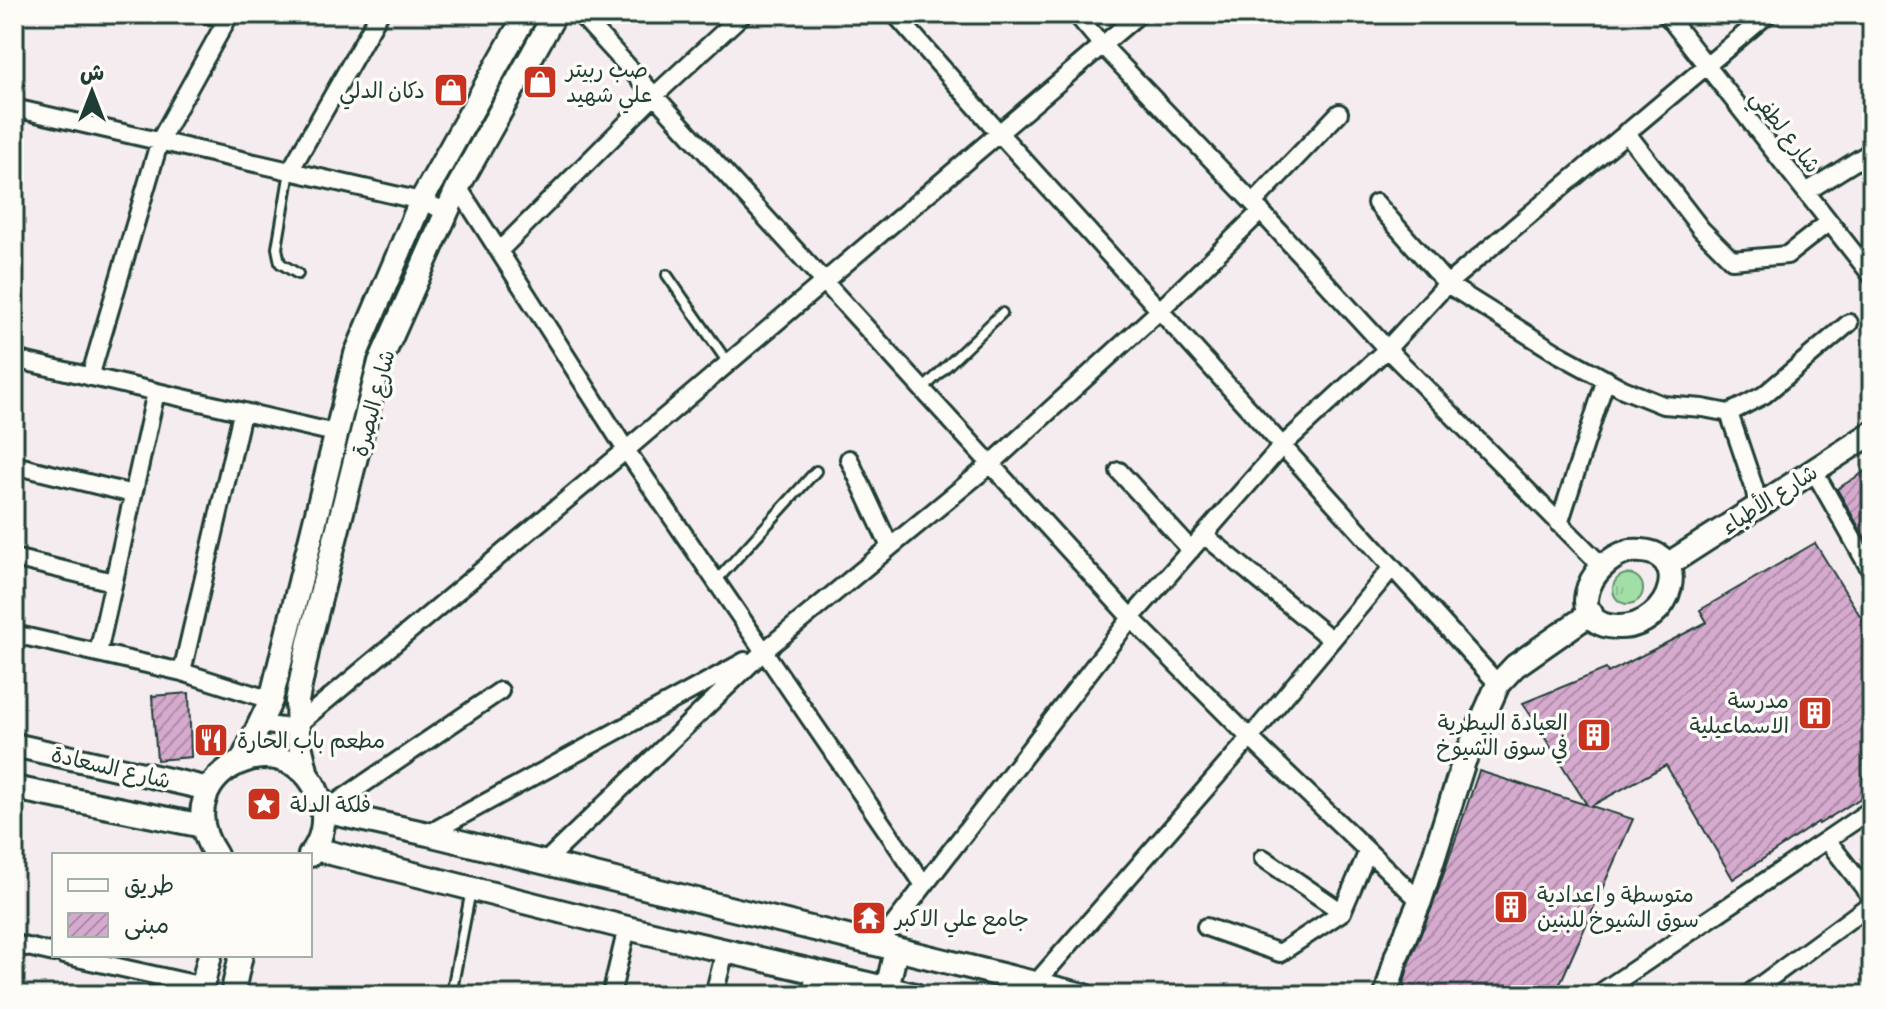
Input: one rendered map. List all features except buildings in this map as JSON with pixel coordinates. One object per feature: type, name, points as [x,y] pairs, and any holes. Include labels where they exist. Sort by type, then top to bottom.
[{"type":"main road","name":"شارع البصرة","points":[[243,759],[271,700],[356,354],[421,201],[526,14]]},
{"type":"main road","name":"شارع البصرة","points":[[324,811],[318,792],[307,775],[300,748],[297,701],[380,362],[458,187],[555,14]]},
{"type":"main road","name":"شارع الأطباء","points":[[1667,565],[1872,433]]},
{"type":"main road","points":[[1636,551],[1656,555],[1667,565],[1671,575],[1670,590],[1663,604],[1648,619],[1617,627],[1602,623],[1591,613],[1586,598],[1587,588],[1602,566],[1615,557],[1636,551]]},
{"type":"main road","points":[[1386,995],[1397,955],[1420,901],[1464,761],[1498,684],[1515,666],[1591,613]]},
{"type":"main road","name":"شارع السعادة","points":[[14,745],[209,789]]},
{"type":"main road","points":[[215,853],[203,826],[203,807],[217,776],[243,759],[260,756],[293,764],[307,775]]},
{"type":"main road","name":"شارع السعادة","points":[[14,788],[203,826]]},
{"type":"main road","points":[[901,993],[312,852],[322,831],[324,811],[545,862],[1083,995]]},
{"type":"main road","points":[[887,947],[901,993]]},
{"type":"main road","points":[[202,991],[210,957]]},
{"type":"main road","points":[[232,995],[241,957]]},
{"type":"street","points":[[90,377],[160,140],[229,16],[206,14]]},
{"type":"street","points":[[290,171],[379,14]]},
{"type":"street","points":[[580,14],[1131,618],[1250,738],[1420,901]]},
{"type":"street","points":[[499,251],[654,96],[743,14]]},
{"type":"street","points":[[895,14],[1281,447],[1498,684]]},
{"type":"street","points":[[1076,14],[1387,349],[1602,566]]},
{"type":"street","points":[[260,724],[281,727],[297,725],[1139,14]]},
{"type":"street","name":"شارع لطفي","points":[[1666,14],[1872,276]]},
{"type":"street","points":[[887,947],[924,885],[1131,618],[1281,447],[1387,349],[1447,284],[1768,14]]},
{"type":"street","points":[[14,108],[421,201],[446,211]]},
{"type":"street","points":[[545,862],[764,651],[991,464],[1159,311],[1257,207],[1339,113]]},
{"type":"street","points":[[1626,132],[1701,229],[1732,260],[1787,255],[1829,222]]},
{"type":"street","points":[[1806,192],[1872,151]]},
{"type":"street","points":[[458,187],[626,450],[924,885]]},
{"type":"street","points":[[1376,203],[1447,284],[1557,353],[1663,405],[1729,413],[1764,395],[1849,323]]},
{"type":"street","points":[[14,359],[335,433]]},
{"type":"street","points":[[1559,524],[1606,379]]},
{"type":"street","points":[[98,653],[156,392]]},
{"type":"street","points":[[182,672],[242,413]]},
{"type":"street","points":[[1729,413],[1758,506]]},
{"type":"street","points":[[849,459],[890,547]]},
{"type":"street","points":[[14,465],[133,494]]},
{"type":"street","points":[[1119,471],[1191,550]]},
{"type":"street","points":[[1814,471],[1872,573]]},
{"type":"street","points":[[1204,535],[1332,640]]},
{"type":"street","points":[[14,558],[113,582]]},
{"type":"street","points":[[1035,984],[1250,738],[1391,569]]},
{"type":"street","points":[[14,634],[182,672],[271,700]]},
{"type":"street","points":[[428,834],[764,651]]},
{"type":"street","points":[[324,811],[500,691]]},
{"type":"street","points":[[1597,995],[1872,809]]},
{"type":"street","points":[[1747,995],[1872,900],[1827,840]]},
{"type":"street","points":[[1206,927],[1280,953],[1342,912],[1368,851]]},
{"type":"street","points":[[1263,858],[1342,912]]},
{"type":"street","points":[[611,995],[627,928]]},
{"type":"street","points":[[14,944],[52,953]]},
{"type":"street","points":[[714,995],[725,951]]},
{"type":"street","points":[[72,957],[202,991]]},
{"type":"street","points":[[810,995],[816,972]]},
{"type":"lane","points":[[290,171],[277,248],[280,263],[298,274]]},
{"type":"lane","points":[[667,275],[728,363]]},
{"type":"lane","points":[[923,389],[1002,313]]},
{"type":"lane","points":[[716,581],[816,471]]},
{"type":"lane","points":[[451,995],[471,888]]},
{"type":"green space","points":[[1628,574],[1639,578],[1643,589],[1639,600],[1628,604],[1617,600],[1613,589],[1617,578]]},
{"type":"place","name":"صب ربيتر علي شهيد","points":[[540,82]]},
{"type":"place","name":"دكان الدلي","points":[[451,90]]},
{"type":"place","name":"مدرسة الاسماعيلية","points":[[1815,713]]},
{"type":"place","name":"العيادة البيطرية في سوق الشيوخ","points":[[1594,735]]},
{"type":"place","name":"مطعم باب الحارة","points":[[211,740]]},
{"type":"place","name":"فلكة الدلة","points":[[264,804]]},
{"type":"place","name":"متوسطة و اعدادية سوق الشيوخ للبنين","points":[[1511,907]]},
{"type":"place","name":"جامع علي الاكبر","points":[[869,918]]}]
